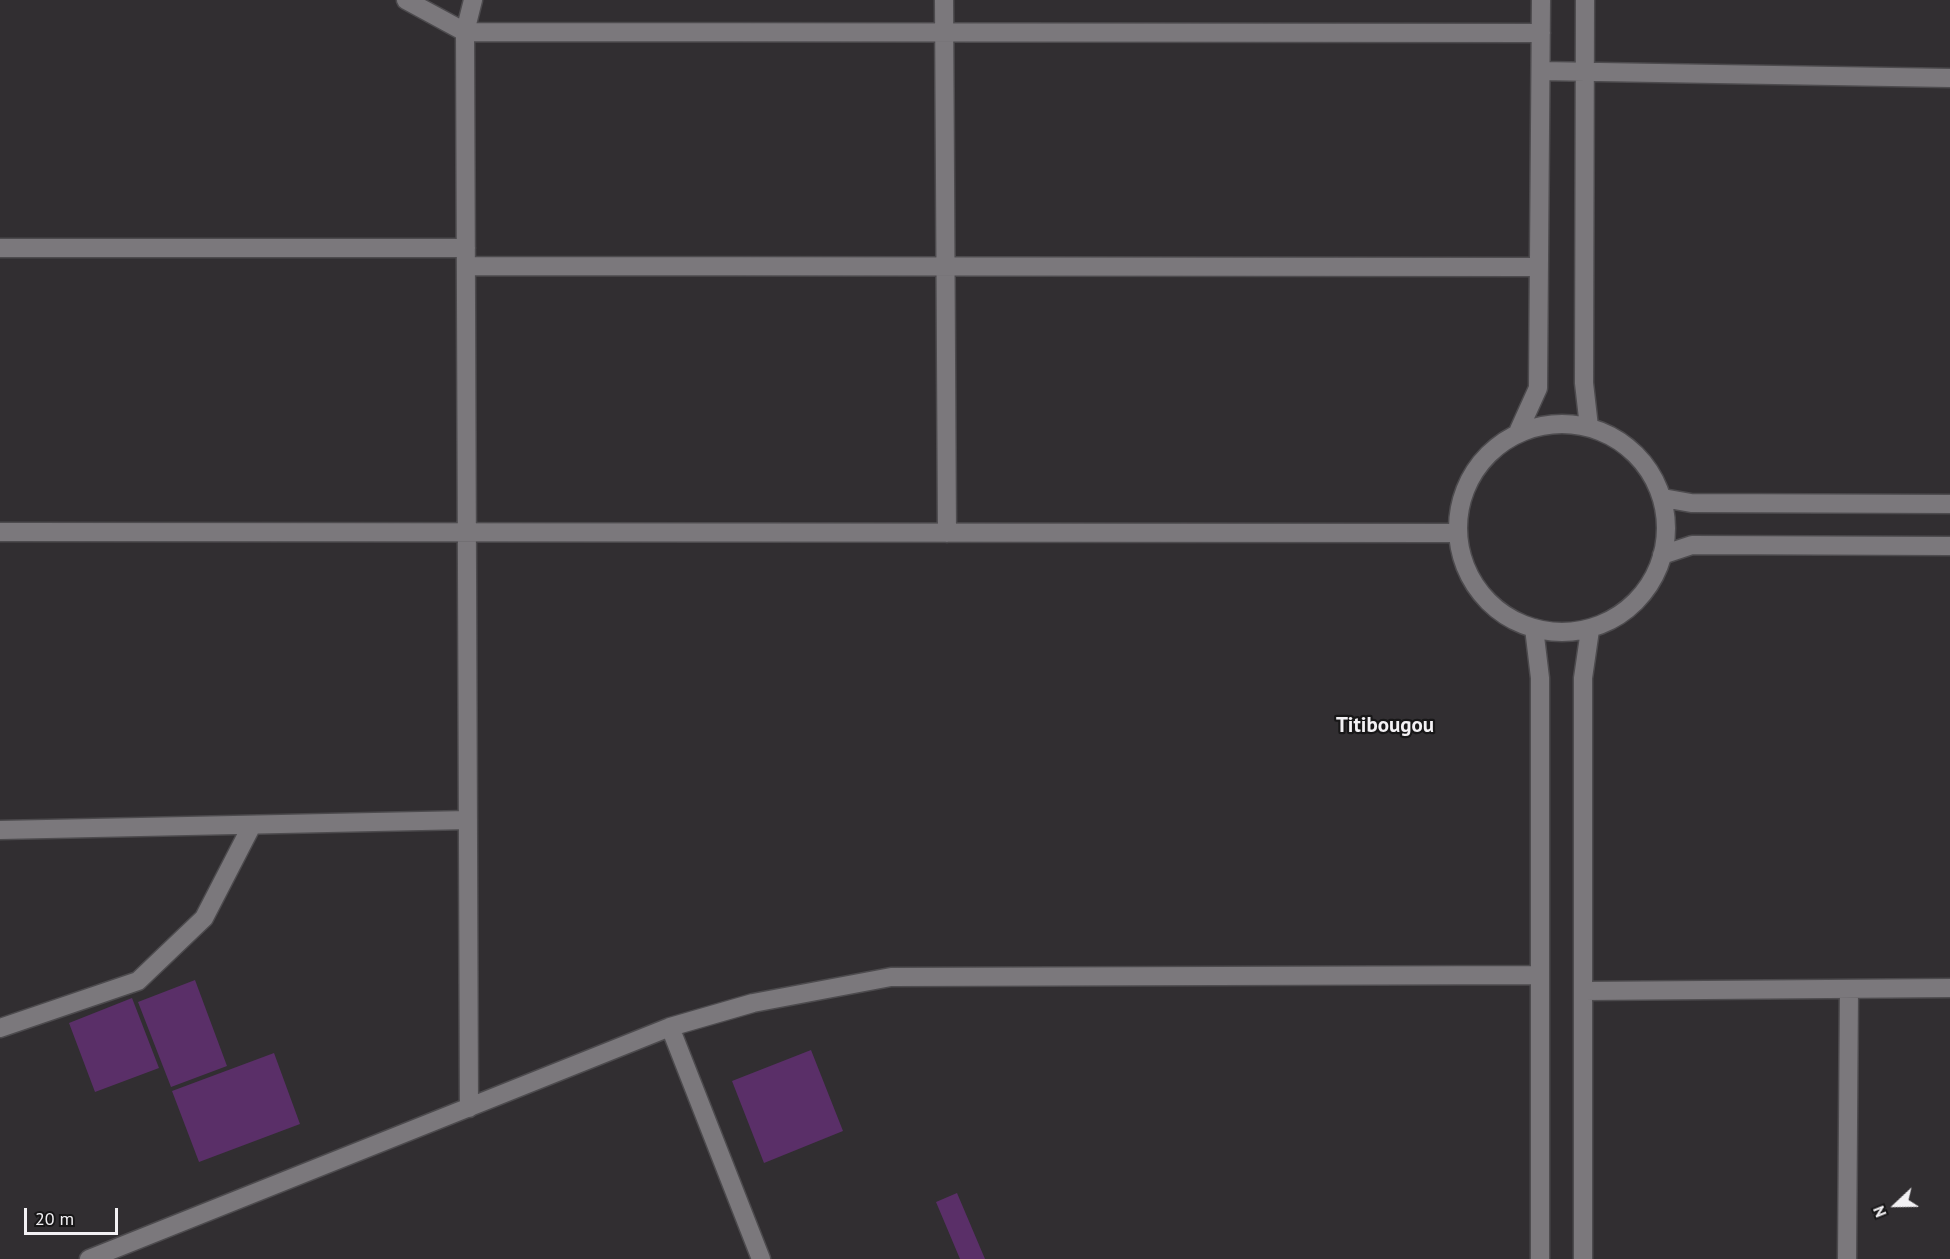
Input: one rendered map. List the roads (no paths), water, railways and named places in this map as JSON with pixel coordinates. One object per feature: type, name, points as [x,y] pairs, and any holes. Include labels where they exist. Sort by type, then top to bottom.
[{"type":"street","points":[[406,0],[465,32],[1541,33]]},
{"type":"street","points":[[468,1108],[465,32],[473,0]]},
{"type":"street","points":[[945,0],[947,533]]},
{"type":"street","points":[[1519,430],[1538,388],[1541,0]]},
{"type":"street","points":[[1585,0],[1584,383],[1589,427]]},
{"type":"street","points":[[1541,71],[1950,78]]},
{"type":"street","points":[[0,248],[946,266],[1539,267]]},
{"type":"street","points":[[1577,423],[1589,427],[1613,435],[1646,464],[1663,498],[1667,532],[1659,568],[1631,608],[1609,623],[1590,630],[1554,633],[1514,622],[1487,603],[1466,573],[1457,544],[1458,533],[1478,462],[1519,430],[1540,424],[1577,423]]},
{"type":"street","points":[[1663,498],[1692,503],[1950,504]]},
{"type":"street","points":[[0,532],[1458,533]]},
{"type":"street","points":[[1662,555],[1692,545],[1950,546]]},
{"type":"street","points":[[1534,628],[1540,678],[1540,1259]]},
{"type":"street","points":[[1583,1259],[1583,678],[1590,630]]},
{"type":"street","points":[[0,830],[468,820]]},
{"type":"street","points":[[0,1028],[138,981],[204,918],[252,825]]},
{"type":"street","points":[[89,1259],[670,1027],[753,1003],[891,978],[1540,975]]},
{"type":"street","points":[[1584,991],[1950,988]]},
{"type":"street","points":[[1847,1259],[1849,989]]},
{"type":"street","points":[[670,1027],[761,1259]]},
{"type":"district","name":"Titibougou","points":[[1385,726]]}]
